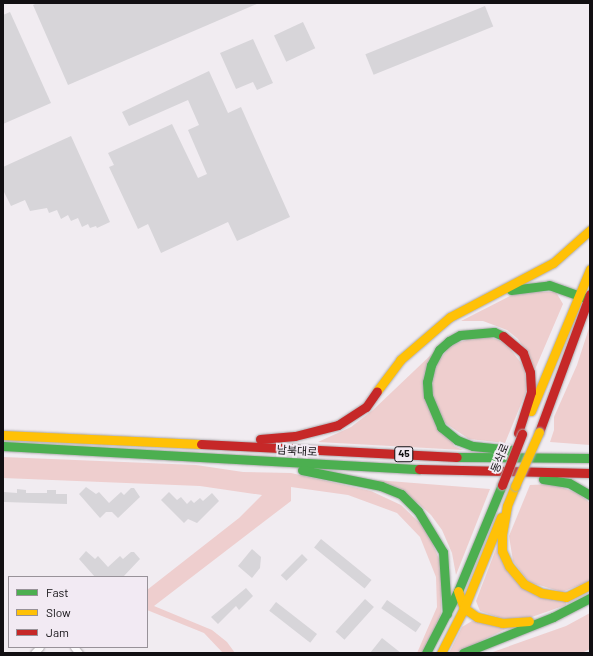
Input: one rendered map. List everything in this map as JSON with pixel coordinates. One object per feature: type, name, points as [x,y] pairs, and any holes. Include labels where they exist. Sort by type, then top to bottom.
[{"type":"main road","points":[[218,444],[294,436],[338,425],[366,408],[400,360],[450,317],[553,263],[590,230]]},
{"type":"main road","name":"동삭로","points":[[426,653],[458,591],[502,485],[520,433],[590,269]]},
{"type":"main road","points":[[441,653],[464,608],[539,432],[589,296],[578,296],[549,286],[534,286],[490,296]]},
{"type":"main road","points":[[520,433],[531,392],[530,372],[523,354],[506,338],[494,332],[460,335],[448,341],[439,350],[431,365],[427,382],[428,396],[441,427],[457,440],[473,446],[590,458]]},
{"type":"main road","name":"남북대로","points":[[3,435],[218,444],[466,457],[590,458]]},
{"type":"main road","name":"남북대로","points":[[3,446],[421,469],[590,473]]},
{"type":"main road","points":[[257,461],[351,479],[401,494],[418,511],[443,552],[447,583],[447,614]]},
{"type":"main road","points":[[421,469],[568,483],[590,495]]},
{"type":"main road","points":[[515,486],[507,506],[502,535],[502,551],[509,566],[524,584],[542,593],[566,596],[590,585]]},
{"type":"main road","points":[[458,591],[464,608],[477,617],[502,623],[553,617]]},
{"type":"main road","points":[[463,653],[553,617],[590,598]]},
{"type":"shaded area","points":[[518,292],[556,292],[563,304],[533,374],[527,352],[518,339],[507,330],[483,321],[461,321]]},
{"type":"shaded area","points":[[590,325],[590,445],[550,442],[554,430],[554,417],[577,365]]},
{"type":"shaded area","points":[[482,335],[505,342],[525,368],[526,392],[505,443],[469,439],[445,423],[431,396],[435,366],[451,345]]},
{"type":"shaded area","points":[[435,351],[424,375],[454,446],[463,450],[318,442],[351,427],[373,410]]},
{"type":"shaded area","points":[[3,457],[196,465],[243,472],[291,473],[371,491],[401,505],[427,530],[441,564],[441,614],[423,653],[417,653],[437,607],[436,577],[420,537],[397,513],[348,495],[291,487],[291,501],[154,606],[212,630],[227,642],[235,653],[223,653],[204,633],[148,610],[148,589],[239,518],[262,495],[200,486],[3,478]]},
{"type":"shaded area","points":[[376,480],[490,489],[456,575],[452,553],[442,530],[431,515],[418,503]]},
{"type":"shaded area","points":[[553,484],[579,494],[590,503],[590,581],[562,592],[529,582],[513,561],[509,536],[530,485]]},
{"type":"shaded area","points":[[499,541],[511,574],[566,600],[566,605],[529,618],[507,620],[480,611],[476,601]]},
{"type":"shaded area","points":[[590,613],[590,649],[582,653],[490,653],[566,626]]},
{"type":"shaded area","points":[[472,621],[510,627],[456,653],[449,653],[462,627]]},
{"type":"building","points":[[37,3],[259,3],[68,85],[33,5]]},
{"type":"building","points":[[485,6],[493,26],[374,75],[365,54]]},
{"type":"building","points":[[10,12],[51,103],[3,124],[3,15]]},
{"type":"building","points":[[303,22],[315,48],[286,62],[274,36]]},
{"type":"building","points":[[253,39],[273,83],[257,90],[253,82],[236,89],[220,53]]},
{"type":"building","points":[[209,71],[228,113],[241,107],[290,217],[237,241],[228,222],[161,253],[148,224],[138,229],[109,167],[114,165],[108,153],[172,124],[198,178],[207,174],[188,130],[199,125],[188,100],[129,126],[122,112]]},
{"type":"building","points":[[71,136],[110,222],[97,228],[96,226],[90,228],[88,224],[82,227],[78,218],[71,221],[68,215],[61,219],[57,210],[49,213],[47,208],[30,211],[25,200],[11,206],[3,190],[3,167]]},
{"type":"building","points":[[86,487],[96,494],[99,492],[109,503],[121,492],[124,495],[131,488],[134,488],[140,497],[118,518],[112,512],[106,512],[100,518],[79,494]]},
{"type":"building","points":[[17,489],[26,490],[26,493],[47,493],[47,490],[56,490],[56,494],[67,494],[67,504],[4,502],[4,492],[17,493]]},
{"type":"building","points":[[169,492],[177,500],[181,497],[187,504],[191,500],[194,503],[200,498],[203,501],[212,493],[219,501],[197,523],[188,519],[184,523],[161,500]]},
{"type":"building","points":[[321,539],[372,580],[365,588],[314,548]]},
{"type":"building","points":[[252,549],[261,557],[260,568],[252,578],[238,566]]},
{"type":"building","points":[[86,551],[95,559],[98,556],[108,567],[120,556],[123,559],[131,552],[134,552],[140,559],[124,576],[94,576],[79,559]]},
{"type":"building","points":[[302,554],[308,560],[286,581],[281,575]]},
{"type":"building","points":[[246,588],[253,596],[239,610],[236,606],[218,624],[211,617]]},
{"type":"building","points":[[365,599],[374,607],[344,640],[336,632]]},
{"type":"building","points":[[387,600],[421,624],[416,632],[381,608]]},
{"type":"building","points":[[276,602],[317,634],[310,643],[269,611]]},
{"type":"building","points":[[382,638],[401,653],[370,653]]},
{"type":"traffic: fast","points":[[511,290],[549,285],[588,299]]},
{"type":"traffic: fast","points":[[503,336],[494,332],[460,335],[449,341],[439,350],[431,365],[427,382],[428,396],[441,427],[457,440],[473,446],[512,450]]},
{"type":"traffic: fast","points":[[3,446],[419,469]]},
{"type":"traffic: fast","points":[[457,457],[590,458]]},
{"type":"traffic: fast","points":[[302,470],[381,486],[401,494],[418,511],[443,552],[447,614]]},
{"type":"traffic: fast","points":[[543,479],[569,483],[590,495]]},
{"type":"traffic: fast","points":[[426,653],[458,591],[502,485]]},
{"type":"traffic: fast","points":[[463,653],[553,617],[590,598]]},
{"type":"traffic: slow","points":[[377,391],[400,360],[450,317],[553,263],[590,230]]},
{"type":"traffic: slow","points":[[531,411],[590,269]]},
{"type":"traffic: slow","points":[[515,486],[539,432]]},
{"type":"traffic: slow","points":[[3,435],[201,444]]},
{"type":"traffic: slow","points":[[515,486],[507,506],[502,535],[502,551],[509,566],[524,584],[542,593],[566,597],[590,585]]},
{"type":"traffic: slow","points":[[441,653],[464,608],[501,517]]},
{"type":"traffic: slow","points":[[458,591],[464,608],[477,617],[502,623],[529,621]]},
{"type":"traffic: jam","points":[[539,432],[590,294]]},
{"type":"traffic: jam","points":[[503,336],[523,353],[530,372],[531,392],[518,433]]},
{"type":"traffic: jam","points":[[260,439],[295,436],[338,425],[366,407],[377,391]]},
{"type":"traffic: jam","points":[[502,485],[522,434]]},
{"type":"traffic: jam","points":[[201,444],[457,457]]},
{"type":"traffic: jam","points":[[419,469],[590,473]]}]
